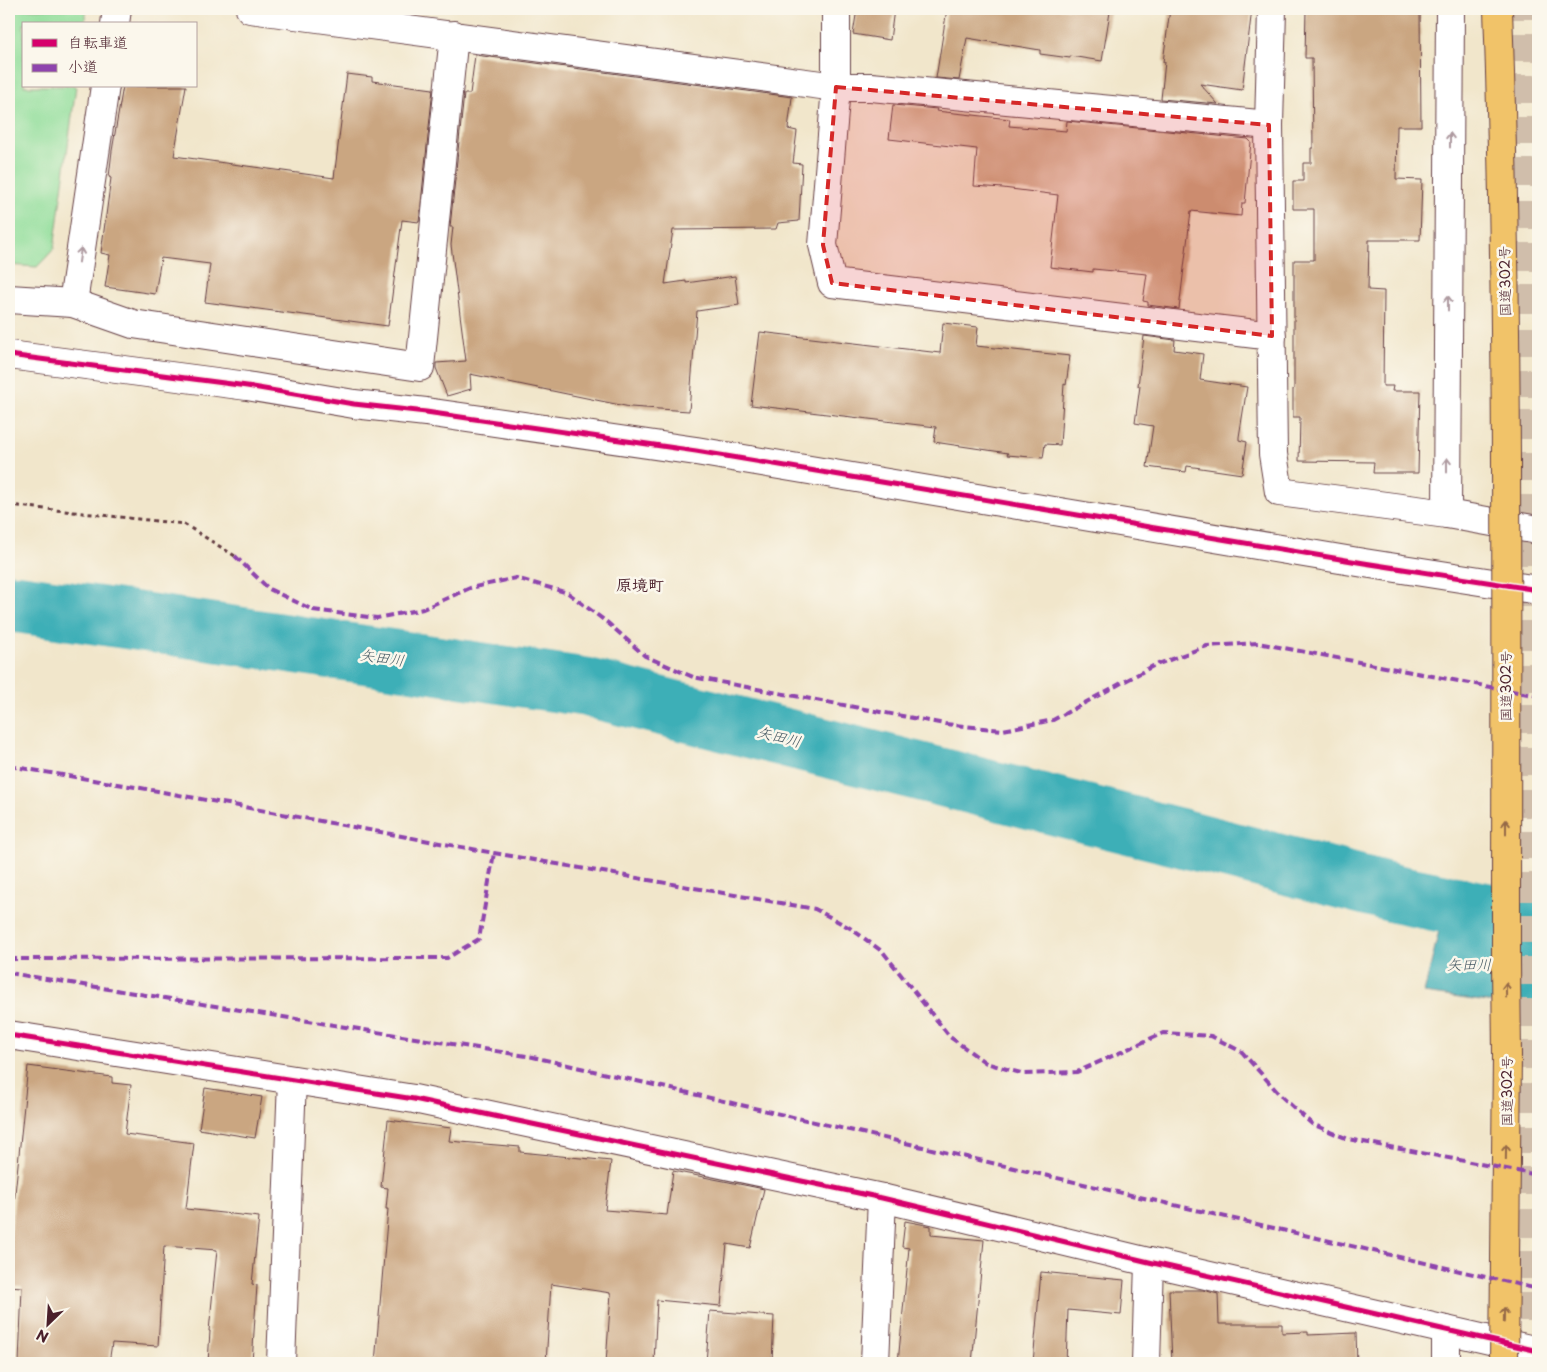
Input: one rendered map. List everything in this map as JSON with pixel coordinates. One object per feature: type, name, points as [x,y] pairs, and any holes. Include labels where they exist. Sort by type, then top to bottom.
[{"type":"highway","name":"国道302号","points":[[1498,9],[1506,295],[1507,1064],[1504,1363]]},
{"type":"street","points":[[114,22],[117,9]]},
{"type":"street","points":[[250,9],[836,87],[871,87],[1269,125]]},
{"type":"street","points":[[836,9],[836,87],[823,245],[832,283],[1272,336]]},
{"type":"street","points":[[1272,9],[1269,125],[1273,454],[1279,492],[1447,514],[1538,530]]},
{"type":"street","points":[[1447,514],[1450,9]]},
{"type":"street","points":[[9,299],[73,304],[133,324],[420,367],[454,35]]},
{"type":"street","points":[[73,304],[105,88]]},
{"type":"street","points":[[9,355],[247,386],[354,404],[436,413],[696,451],[1364,563],[1538,590]]},
{"type":"street","points":[[9,1036],[414,1099],[882,1198],[1149,1262],[1538,1351]]},
{"type":"street","points":[[281,1363],[292,1080]]},
{"type":"street","points":[[875,1363],[882,1198]]},
{"type":"street","points":[[1146,1363],[1149,1262]]},
{"type":"street","points":[[1446,1330],[1446,1363]]},
{"type":"path","points":[[9,505],[184,524],[235,556]]},
{"type":"highlighted area","points":[[836,87],[1269,125],[1272,336],[832,283],[823,245]]},
{"type":"green space","points":[[9,9],[87,9],[84,22],[22,22],[22,88],[76,88],[54,249],[37,267],[9,265]]},
{"type":"water","name":"矢田川","points":[[1440,926],[1538,941],[1538,1009],[1424,993]]},
{"type":"building","points":[[857,9],[894,9],[890,40],[853,34]]},
{"type":"building","points":[[947,9],[1092,9],[1110,12],[1102,61],[1040,54],[1040,50],[967,38],[959,80],[936,78]]},
{"type":"building","points":[[1170,9],[1252,9],[1242,90],[1200,84],[1218,104],[1161,99],[1165,62],[1163,62]]},
{"type":"building","points":[[1306,9],[1420,9],[1421,126],[1397,126],[1396,179],[1422,180],[1420,240],[1369,240],[1368,290],[1384,291],[1383,386],[1393,386],[1392,391],[1420,391],[1418,473],[1373,473],[1374,462],[1299,461],[1300,417],[1293,417],[1294,260],[1314,260],[1314,209],[1293,209],[1293,181],[1303,181],[1303,163],[1311,163],[1311,148],[1313,148],[1312,58],[1305,58]]},
{"type":"building","points":[[475,55],[792,97],[788,129],[797,131],[793,163],[802,164],[799,221],[778,223],[776,229],[673,230],[665,284],[735,276],[739,305],[697,311],[689,411],[630,407],[470,374],[471,389],[447,396],[436,368],[436,363],[466,361],[451,245],[453,227],[450,227],[464,94],[470,94]]},
{"type":"building","points":[[347,74],[372,77],[372,81],[433,89],[419,222],[402,220],[388,326],[205,302],[210,264],[161,258],[155,294],[105,287],[110,255],[101,253],[111,178],[109,177],[112,151],[123,88],[186,88],[174,156],[334,178]]},
{"type":"building","points":[[893,105],[1010,119],[1009,126],[1066,131],[1067,121],[1248,139],[1251,142],[1245,203],[1242,203],[1241,216],[1191,211],[1179,309],[1148,305],[1148,302],[1143,301],[1147,274],[1093,269],[1093,272],[1050,267],[1058,195],[974,186],[977,149],[889,139]]},
{"type":"building","points":[[943,323],[978,327],[976,346],[1070,356],[1066,385],[1064,384],[1060,445],[1045,444],[1043,458],[1007,455],[1008,453],[934,442],[936,427],[751,405],[760,332],[940,353]]},
{"type":"building","points":[[1144,336],[1175,340],[1174,350],[1203,354],[1200,380],[1247,387],[1239,437],[1239,440],[1247,442],[1242,474],[1187,466],[1186,472],[1147,467],[1153,426],[1135,423]]},
{"type":"building","points":[[28,1066],[112,1077],[112,1083],[131,1085],[125,1134],[194,1143],[186,1209],[259,1217],[252,1284],[257,1285],[252,1363],[208,1363],[209,1331],[217,1250],[164,1246],[158,1346],[112,1343],[109,1363],[19,1363],[22,1287],[9,1286],[9,1243]]},
{"type":"building","points":[[205,1088],[262,1097],[255,1138],[199,1129]]},
{"type":"building","points":[[388,1120],[451,1128],[449,1141],[520,1147],[520,1152],[611,1161],[605,1210],[667,1215],[673,1171],[764,1189],[750,1248],[727,1244],[721,1306],[657,1300],[654,1363],[606,1363],[611,1293],[551,1284],[546,1363],[375,1363],[388,1209],[386,1209],[388,1188],[381,1187]]},
{"type":"building","points":[[905,1221],[931,1226],[931,1235],[984,1240],[972,1363],[898,1363],[909,1248],[902,1247]]},
{"type":"building","points":[[1041,1272],[1124,1280],[1121,1315],[1068,1310],[1066,1363],[1033,1363]]},
{"type":"building","points":[[1169,1290],[1203,1290],[1218,1294],[1219,1324],[1282,1324],[1282,1333],[1308,1332],[1308,1335],[1356,1333],[1357,1363],[1172,1363]]},
{"type":"building","points":[[710,1311],[774,1316],[772,1363],[706,1363]]},
{"type":"waterway","name":"矢田川","points":[[9,603],[585,687],[1397,894],[1538,922]]},
{"type":"tunnel","points":[[1522,1363],[1524,9]]},
{"type":"marked path","points":[[235,556],[269,589],[313,610],[377,618],[423,609],[470,588],[516,578],[568,593],[608,623],[645,656],[693,677],[945,724],[1003,730],[1053,720],[1153,666],[1207,646],[1258,643],[1538,696]]},
{"type":"marked path","points":[[9,766],[815,909],[850,928],[883,952],[950,1037],[986,1063],[1024,1074],[1077,1072],[1163,1033],[1211,1036],[1242,1052],[1281,1096],[1312,1124],[1348,1139],[1538,1175]]},
{"type":"marked path","points":[[9,959],[447,958],[479,939],[494,853]]},
{"type":"marked path","points":[[9,973],[533,1057],[1538,1289]]},
{"type":"cycle path","points":[[9,355],[247,386],[354,404],[426,412],[696,451],[1364,563],[1538,590]]},
{"type":"cycle path","points":[[9,1035],[414,1099],[882,1198],[1149,1262],[1538,1351]]},
{"type":"district","name":"原境町","points":[[640,585]]}]
